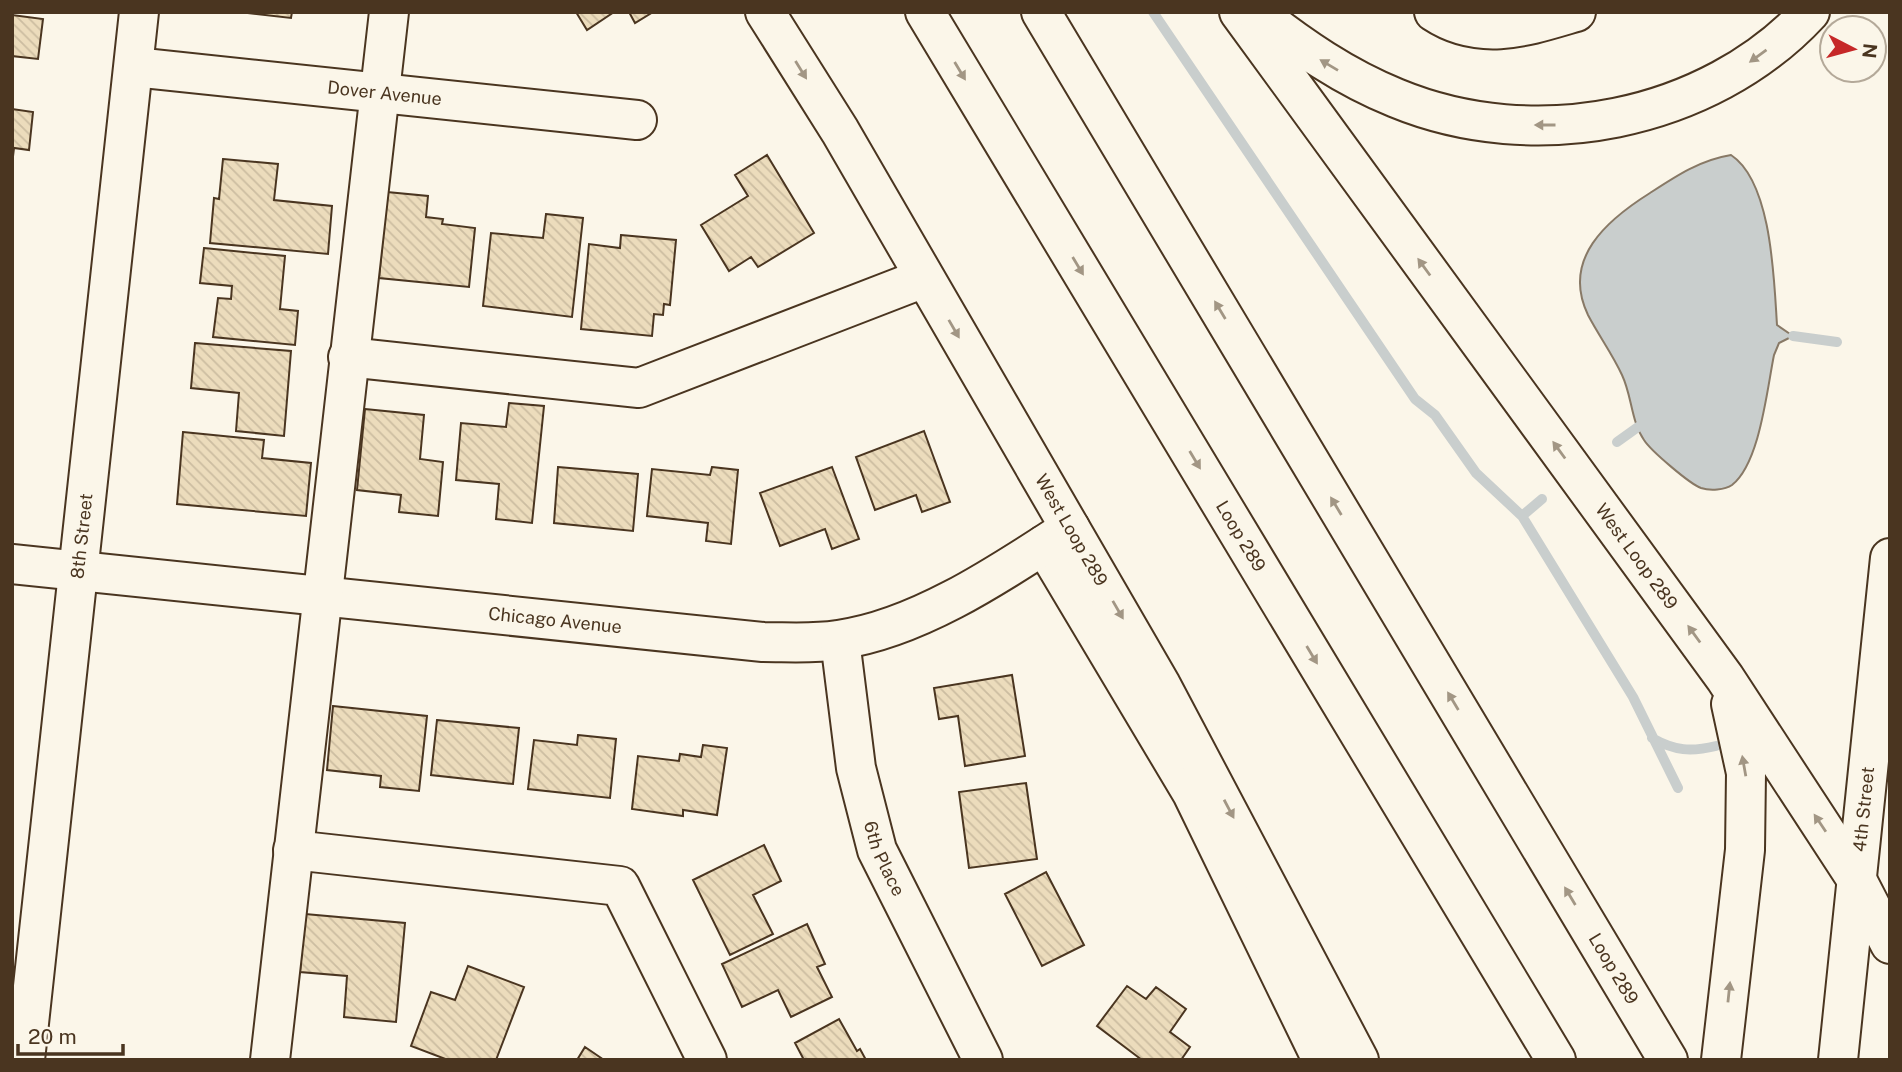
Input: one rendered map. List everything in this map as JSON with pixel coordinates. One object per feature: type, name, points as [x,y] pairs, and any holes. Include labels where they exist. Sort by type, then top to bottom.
[{"type":"main road","name":"8th Street","points":[[25,1060],[139,12]]},
{"type":"main road","points":[[270,1060],[389,12]]},
{"type":"main road","name":"West Loop 289","points":[[765,12],[840,131],[924,278],[1057,536],[1175,709],[1359,1060]]},
{"type":"main road","name":"Loop 289","points":[[925,12],[1556,1060]]},
{"type":"main road","name":"Loop 289","points":[[1041,12],[1668,1060]]},
{"type":"main road","name":"West Loop 289","points":[[1239,12],[1725,678],[1857,880],[1890,944]]},
{"type":"main road","points":[[1256,12],[1326,65],[1399,100],[1482,120],[1550,125],[1618,118],[1687,96],[1727,78],[1810,12]]},
{"type":"main road","points":[[1434,12],[1490,32],[1515,30],[1576,12]]},
{"type":"main road","name":"Dover Avenue","points":[[134,67],[636,120]]},
{"type":"main road","points":[[348,357],[639,388],[924,278]]},
{"type":"main road","points":[[1057,536],[1192,793],[1322,1060]]},
{"type":"main road","name":"Chicago Avenue","points":[[12,564],[763,642],[841,640],[888,626],[946,603],[990,580],[1057,536]]},
{"type":"main road","name":"4th Street","points":[[1838,1060],[1886,631],[1890,558]]},
{"type":"main road","name":"6th Place","points":[[841,640],[856,768],[877,850],[983,1060]]},
{"type":"main road","points":[[1721,1060],[1745,850],[1746,773],[1725,678]]},
{"type":"main road","points":[[293,850],[620,886],[706,1060]]},
{"type":"shaded area","points":[[1731,155],[1745,168],[1763,209],[1772,259],[1777,325],[1793,336],[1779,343],[1774,355],[1756,443],[1742,474],[1729,487],[1709,489],[1701,488],[1680,474],[1644,440],[1636,425],[1622,375],[1588,315],[1581,295],[1580,276],[1584,259],[1593,243],[1618,216],[1689,169]]},
{"type":"building","points":[[239,12],[292,12],[291,18]]},
{"type":"building","points":[[576,12],[614,12],[587,30]]},
{"type":"building","points":[[629,12],[653,12],[635,23]]},
{"type":"building","points":[[12,15],[43,19],[38,59],[12,56]]},
{"type":"building","points":[[12,109],[33,112],[29,150],[14,148],[12,165]]},
{"type":"building","points":[[767,155],[814,233],[758,267],[751,257],[729,271],[701,225],[748,196],[735,175]]},
{"type":"building","points":[[223,159],[278,164],[274,200],[332,206],[328,254],[210,243],[214,198],[219,199]]},
{"type":"building","points":[[387,192],[428,196],[426,217],[443,219],[442,224],[475,228],[469,287],[379,278]]},
{"type":"building","points":[[546,214],[583,218],[572,317],[483,306],[491,233],[543,238]]},
{"type":"building","points":[[621,235],[676,240],[670,305],[664,304],[663,315],[654,314],[652,336],[581,329],[589,244],[620,248]]},
{"type":"building","points":[[204,248],[285,256],[280,309],[298,311],[295,345],[213,337],[218,298],[231,299],[232,286],[200,283]]},
{"type":"building","points":[[195,343],[291,351],[284,436],[236,431],[239,393],[191,388]]},
{"type":"building","points":[[509,403],[544,406],[532,523],[496,519],[499,484],[456,480],[461,423],[506,427]]},
{"type":"building","points":[[365,409],[424,415],[420,459],[443,462],[438,516],[399,512],[401,495],[357,490]]},
{"type":"building","points":[[924,431],[950,502],[922,512],[916,495],[875,510],[856,457]]},
{"type":"building","points":[[183,432],[264,440],[262,458],[311,463],[306,516],[177,504]]},
{"type":"building","points":[[558,467],[638,474],[633,531],[554,523]]},
{"type":"building","points":[[712,467],[738,470],[731,544],[706,541],[708,523],[647,516],[652,469],[710,475]]},
{"type":"building","points":[[832,467],[859,539],[832,549],[825,529],[780,546],[760,493]]},
{"type":"building","points":[[1012,675],[1025,756],[965,766],[958,716],[939,719],[934,688]]},
{"type":"building","points":[[333,706],[427,716],[419,791],[380,787],[381,776],[327,770]]},
{"type":"building","points":[[437,720],[519,728],[513,784],[431,775]]},
{"type":"building","points":[[578,735],[616,739],[610,798],[528,789],[534,740],[577,745]]},
{"type":"building","points":[[703,745],[727,748],[717,815],[683,810],[683,816],[632,809],[638,756],[679,761],[680,754],[701,757]]},
{"type":"building","points":[[1026,783],[1037,859],[969,868],[959,792]]},
{"type":"building","points":[[764,845],[781,881],[753,895],[773,934],[730,955],[693,880]]},
{"type":"building","points":[[1046,872],[1084,945],[1042,966],[1005,894]]},
{"type":"building","points":[[305,914],[405,923],[396,1022],[344,1017],[347,976],[300,972]]},
{"type":"building","points":[[807,924],[825,964],[817,967],[832,997],[791,1017],[778,990],[742,1007],[722,964]]},
{"type":"building","points":[[468,966],[524,987],[496,1060],[448,1060],[411,1046],[431,992],[455,1000]]},
{"type":"building","points":[[1127,986],[1146,999],[1156,987],[1186,1009],[1170,1032],[1190,1047],[1181,1060],[1142,1060],[1097,1026]]},
{"type":"building","points":[[839,1019],[857,1051],[860,1049],[866,1060],[804,1060],[795,1043]]},
{"type":"building","points":[[585,1047],[604,1060],[577,1060]]},
{"type":"waterway","points":[[1153,12],[1415,399],[1435,415],[1476,473],[1522,516],[1542,499]]},
{"type":"waterway","points":[[1793,336],[1837,342]]},
{"type":"waterway","points":[[1617,442],[1638,427]]},
{"type":"waterway","points":[[1522,516],[1633,697],[1678,788]]},
{"type":"waterway","points":[[1652,738],[1668,746],[1683,749],[1716,746]]}]
